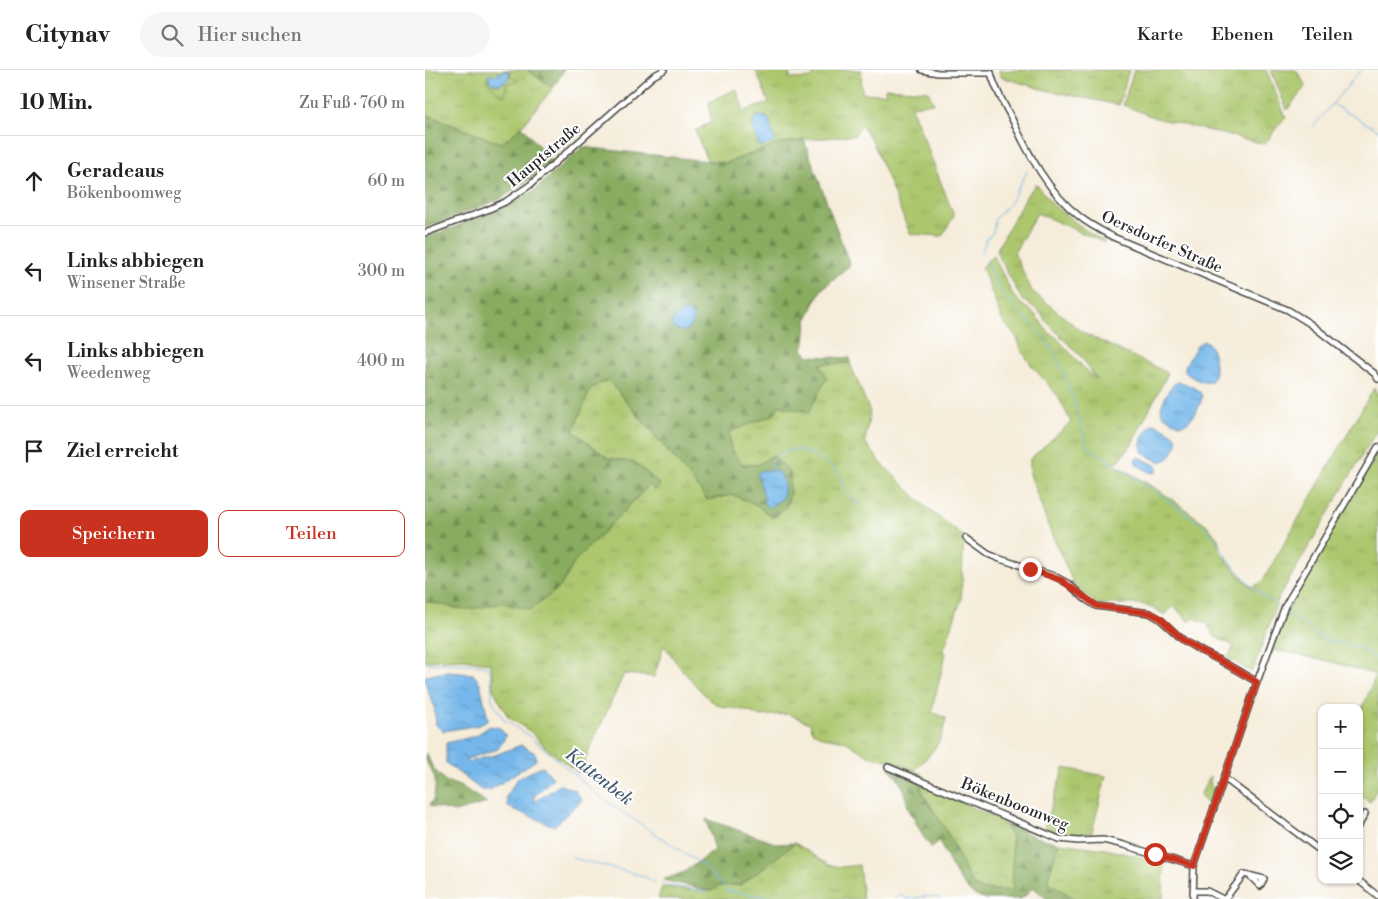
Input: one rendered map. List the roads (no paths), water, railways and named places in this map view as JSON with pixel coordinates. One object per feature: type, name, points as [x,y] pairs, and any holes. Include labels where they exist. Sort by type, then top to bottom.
[{"type":"street","name":"Hauptstraße","points":[[425,233],[505,202],[530,186],[653,76],[664,70]]},
{"type":"street","points":[[922,70],[937,74],[992,72]]},
{"type":"street","name":"Oersdorfer Straße","points":[[992,72],[995,85],[1029,155],[1058,196],[1079,216],[1113,237],[1288,310],[1309,323],[1375,374],[1378,379]]},
{"type":"street","points":[[1193,899],[1194,866],[1285,606],[1378,447]]},
{"type":"street","points":[[965,538],[988,554],[1061,580],[1097,606],[1150,613],[1160,618],[1189,644],[1257,682]]},
{"type":"street","name":"Bökenboomweg","points":[[888,766],[1059,839],[1078,841],[1103,840],[1124,844],[1194,866]]},
{"type":"street","points":[[1224,778],[1318,849]]},
{"type":"street","points":[[1363,818],[1365,814]]},
{"type":"street","points":[[1193,891],[1207,891],[1224,899],[1244,874],[1249,875]]},
{"type":"street","points":[[1363,884],[1378,896]]},
{"type":"water","points":[[510,72],[507,81],[498,85],[490,82],[488,75],[490,73],[496,76],[498,73]]},
{"type":"water","points":[[757,116],[767,117],[775,140],[761,147],[759,146],[752,123]]},
{"type":"water","points":[[683,311],[690,313],[694,321],[687,330],[681,331],[671,325]]},
{"type":"water","points":[[1203,341],[1209,345],[1215,361],[1214,377],[1208,383],[1191,377],[1185,370],[1186,364]]},
{"type":"water","points":[[1179,382],[1195,389],[1202,396],[1195,413],[1189,421],[1181,424],[1165,417],[1161,409],[1170,388]]},
{"type":"water","points":[[1154,424],[1172,433],[1177,440],[1170,457],[1159,462],[1143,453],[1141,445],[1147,429]]},
{"type":"water","points":[[1139,457],[1155,465],[1158,470],[1157,472],[1152,473],[1137,465],[1135,460]]},
{"type":"water","points":[[764,470],[776,471],[784,483],[782,498],[769,508],[763,502],[765,500],[757,473]]},
{"type":"water","points":[[447,672],[473,674],[480,683],[488,719],[480,725],[443,731],[436,725],[434,705],[427,689],[425,676]]},
{"type":"water","points":[[490,726],[500,728],[506,736],[498,749],[467,759],[468,762],[498,754],[521,745],[535,753],[536,760],[490,790],[481,790],[446,763],[446,743],[475,736]]},
{"type":"water","points":[[542,766],[553,778],[534,797],[534,802],[560,785],[575,790],[582,800],[554,826],[508,807],[506,797],[517,779]]},
{"type":"waterway","points":[[1313,127],[1361,70]]},
{"type":"waterway","points":[[1334,105],[1378,130]]},
{"type":"waterway","points":[[983,254],[986,239],[993,233],[995,219],[1009,204],[1027,172]]},
{"type":"waterway","points":[[986,260],[995,282],[1004,296],[1041,334],[1053,351],[1071,391],[1087,446],[1205,527],[1244,578],[1259,593],[1276,605]]},
{"type":"waterway","points":[[772,470],[773,461],[782,452],[796,449],[809,453],[837,470],[846,493],[853,500],[862,504]]},
{"type":"waterway","points":[[1286,613],[1302,622],[1317,636],[1329,641],[1360,648],[1378,661]]},
{"type":"waterway","name":"Kattenbek","points":[[425,663],[478,664],[489,668],[492,700],[504,720],[528,735],[603,799],[704,866],[727,891],[784,899]]},
{"type":"waterway","points":[[572,858],[644,876],[655,883]]},
{"type":"waterway","points":[[661,884],[707,892]]},
{"type":"waterway","name":"Kattenbek","points":[[895,899],[901,894],[906,899],[928,896],[940,899]]}]
